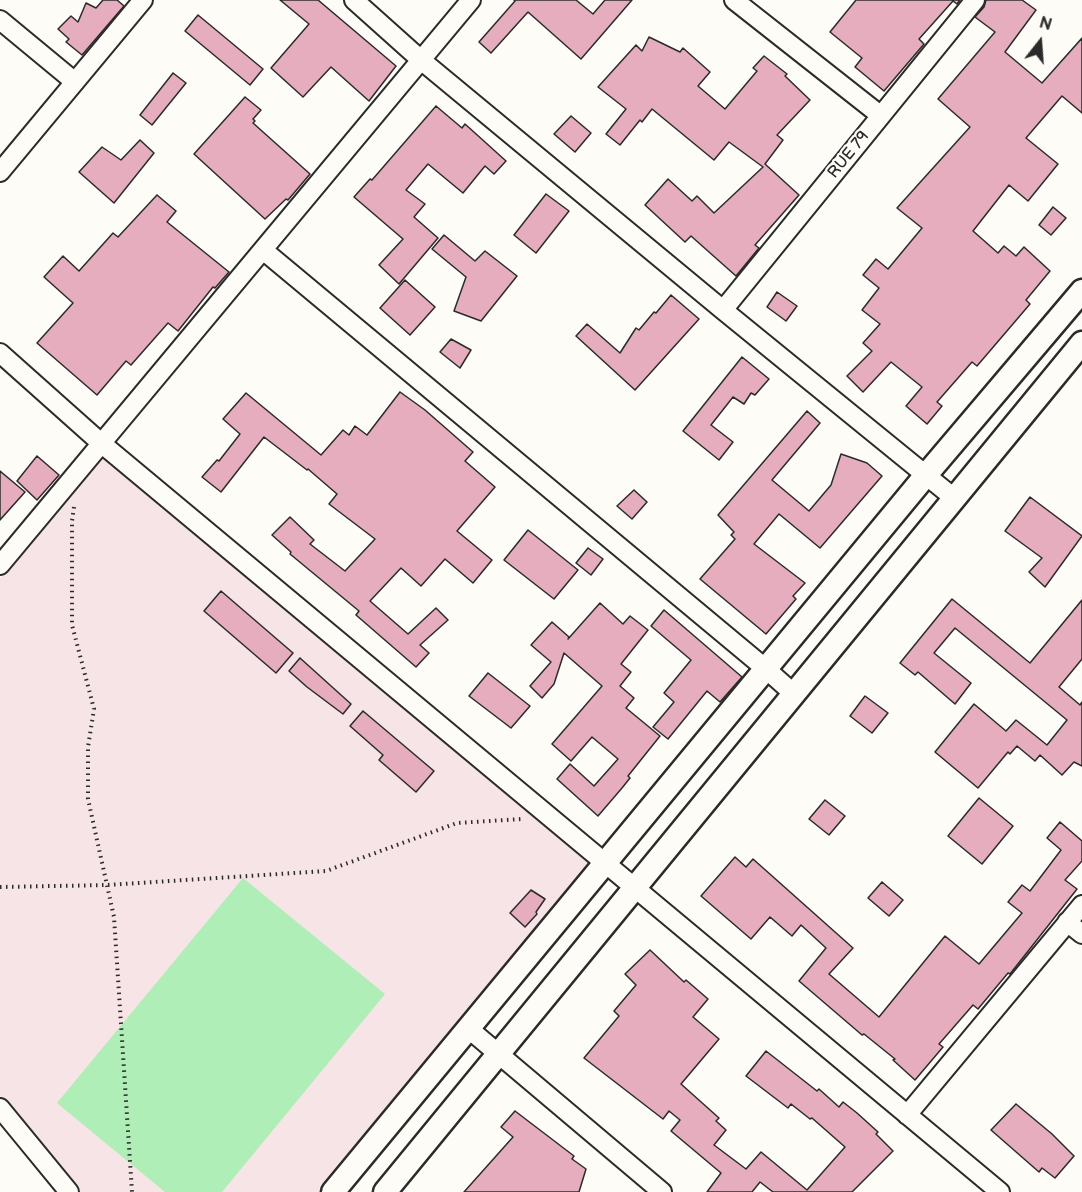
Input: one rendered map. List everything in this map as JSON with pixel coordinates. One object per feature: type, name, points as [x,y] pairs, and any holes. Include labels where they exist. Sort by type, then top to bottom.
[{"type":"street","points":[[0,171],[143,0]]},
{"type":"street","points":[[354,0],[421,60],[954,498]]},
{"type":"street","points":[[0,565],[471,0]]},
{"type":"street","points":[[735,0],[880,115]]},
{"type":"street","name":"RUE 79","points":[[723,310],[975,0]]},
{"type":"street","points":[[0,20],[75,82]]},
{"type":"street","points":[[263,250],[794,694]]},
{"type":"street","points":[[334,1192],[926,475],[1082,291]]},
{"type":"street","points":[[385,1192],[1082,342]]},
{"type":"street","points":[[0,353],[101,443],[1000,1192]]},
{"type":"street","points":[[907,1115],[1082,905]]},
{"type":"street","points":[[1067,922],[1082,934]]},
{"type":"street","points":[[469,1029],[662,1192]]},
{"type":"street","points":[[0,1107],[69,1192]]},
{"type":"path","points":[[79,471],[72,521],[72,625],[94,709],[88,747],[88,799],[114,917],[132,1192]]},
{"type":"path","points":[[0,887],[107,885],[326,870],[457,823],[516,819],[555,820]]},
{"type":"shaded area","points":[[106,454],[589,863],[319,1192],[77,1192],[0,1096],[0,578]]},
{"type":"green space","points":[[243,878],[385,994],[222,1192],[165,1192],[57,1103]]},
{"type":"building","points":[[103,0],[117,0],[124,6],[82,55],[66,42],[69,39],[58,29],[71,16],[78,22],[86,3],[96,8]]},
{"type":"building","points":[[280,0],[318,0],[396,66],[369,101],[331,67],[303,97],[271,68],[309,24]]},
{"type":"building","points":[[514,0],[576,0],[593,14],[605,0],[632,0],[581,59],[528,12],[491,53],[479,42]]},
{"type":"building","points":[[856,0],[960,0],[957,4],[953,1],[919,39],[924,44],[884,91],[855,67],[862,58],[830,32]]},
{"type":"building","points":[[986,0],[1022,0],[1036,10],[1005,52],[1042,83],[1082,38],[1082,113],[1062,96],[1026,138],[1058,164],[1028,201],[1009,185],[973,231],[998,253],[1004,246],[1016,256],[1024,247],[1050,271],[1026,300],[1030,304],[977,366],[972,362],[937,402],[942,406],[927,424],[906,406],[922,387],[891,362],[863,392],[847,376],[872,351],[863,343],[880,324],[862,310],[879,288],[863,275],[876,259],[888,269],[922,228],[897,208],[970,127],[938,99],[995,32],[975,17],[984,7]]},
{"type":"building","points":[[198,15],[263,69],[250,85],[185,31]]},
{"type":"building","points":[[649,37],[680,52],[683,48],[710,72],[698,86],[725,109],[757,71],[753,68],[764,56],[787,74],[785,76],[810,100],[777,135],[783,140],[765,164],[799,195],[755,245],[759,248],[736,276],[691,236],[685,242],[645,205],[668,179],[692,201],[697,196],[714,213],[763,167],[729,142],[714,160],[652,109],[620,145],[606,134],[626,109],[598,87],[636,45],[642,51]]},
{"type":"building","points":[[173,73],[186,83],[152,125],[140,115]]},
{"type":"building","points":[[245,97],[261,110],[253,119],[255,121],[253,123],[310,174],[288,200],[286,199],[265,219],[194,154]]},
{"type":"building","points":[[436,106],[462,128],[465,124],[506,161],[494,174],[485,166],[463,193],[428,164],[406,190],[425,204],[414,217],[438,238],[399,284],[379,265],[403,239],[354,197],[370,179],[372,180]]},
{"type":"building","points":[[571,116],[591,133],[575,152],[554,134]]},
{"type":"building","points":[[140,140],[154,153],[114,203],[79,172],[102,147],[121,160]]},
{"type":"building","points":[[546,194],[569,211],[536,253],[514,235]]},
{"type":"building","points":[[157,195],[176,211],[167,222],[229,272],[215,288],[213,287],[178,331],[168,323],[131,365],[126,361],[97,395],[37,343],[73,303],[44,277],[63,256],[79,271],[113,233],[118,237]]},
{"type":"building","points":[[1053,207],[1066,218],[1051,235],[1039,225]]},
{"type":"building","points":[[444,235],[475,261],[485,251],[517,276],[481,321],[454,311],[466,277],[432,249]]},
{"type":"building","points":[[405,280],[435,307],[410,335],[380,308]]},
{"type":"building","points":[[777,292],[797,306],[786,321],[767,307]]},
{"type":"building","points":[[671,295],[699,319],[635,390],[576,336],[587,324],[620,353],[636,328],[639,330]]},
{"type":"building","points":[[451,339],[471,350],[460,368],[440,352]]},
{"type":"building","points":[[742,357],[769,379],[755,395],[751,393],[744,404],[733,397],[711,425],[733,442],[719,460],[683,431]]},
{"type":"building","points":[[400,392],[425,410],[473,452],[465,461],[495,487],[457,531],[492,560],[473,583],[445,559],[421,586],[401,568],[370,601],[408,634],[436,608],[448,620],[420,645],[429,653],[416,667],[356,615],[359,611],[290,554],[291,552],[272,535],[290,517],[314,540],[310,544],[345,571],[375,539],[329,504],[337,494],[308,469],[264,437],[221,492],[202,477],[217,460],[219,461],[240,434],[223,419],[246,393],[321,455],[343,430],[349,435],[355,426],[367,435]]},
{"type":"building","points":[[807,411],[820,423],[772,480],[809,511],[831,485],[841,454],[867,463],[882,476],[820,548],[779,514],[754,544],[805,583],[793,596],[796,599],[766,634],[700,579],[735,539],[731,535],[734,532],[718,515]]},
{"type":"building","points":[[37,456],[59,475],[37,500],[17,481]]},
{"type":"building","points":[[0,471],[25,492],[0,520]]},
{"type":"building","points":[[634,490],[647,502],[632,519],[617,506]]},
{"type":"building","points":[[1030,497],[1082,536],[1045,587],[1029,572],[1042,558],[1005,531]]},
{"type":"building","points":[[528,530],[578,570],[554,599],[504,560]]},
{"type":"building","points":[[588,548],[603,559],[591,575],[576,563]]},
{"type":"building","points":[[221,591],[293,653],[276,673],[204,611]]},
{"type":"building","points":[[952,599],[1030,663],[1082,600],[1082,659],[1059,687],[1080,705],[1082,702],[1082,766],[1074,762],[1062,775],[1040,755],[1035,761],[1017,746],[1010,754],[1008,752],[978,788],[935,752],[974,704],[1006,731],[1016,720],[1047,745],[1067,720],[955,628],[934,653],[971,683],[955,704],[918,672],[915,675],[900,663]]},
{"type":"building","points":[[600,603],[623,624],[630,616],[648,630],[621,664],[631,672],[620,686],[634,698],[626,708],[660,736],[628,776],[630,778],[598,816],[557,779],[570,764],[594,786],[618,759],[592,737],[571,761],[552,744],[602,686],[564,653],[554,684],[542,698],[530,686],[551,662],[531,645],[552,622],[569,637],[568,639]]},
{"type":"building","points":[[664,610],[742,677],[720,702],[707,691],[668,739],[653,727],[674,702],[664,693],[691,660],[651,626]]},
{"type":"building","points":[[300,658],[351,704],[343,714],[289,671]]},
{"type":"building","points":[[488,673],[530,706],[511,728],[469,696]]},
{"type":"building","points":[[865,696],[888,713],[872,733],[850,716]]},
{"type":"building","points":[[363,711],[434,771],[416,792],[379,760],[383,755],[350,726]]},
{"type":"building","points":[[979,798],[1013,826],[982,864],[948,836]]},
{"type":"building","points":[[825,800],[845,816],[829,835],[809,819]]},
{"type":"building","points":[[1060,822],[1082,841],[1082,861],[1065,880],[1077,889],[1010,974],[1008,973],[978,1009],[973,1005],[939,1044],[943,1047],[915,1080],[893,1060],[895,1059],[864,1034],[862,1035],[799,981],[826,948],[801,925],[792,936],[770,917],[751,939],[701,896],[735,857],[746,867],[753,859],[853,948],[829,974],[879,1017],[945,936],[979,964],[1022,913],[1008,902],[1022,885],[1030,891],[1061,850],[1047,838]]},
{"type":"building","points":[[882,882],[903,900],[889,916],[868,898]]},
{"type":"building","points":[[531,890],[545,899],[536,912],[537,914],[525,927],[510,913]]},
{"type":"building","points":[[650,950],[684,982],[686,980],[708,999],[693,1017],[719,1039],[681,1084],[719,1118],[716,1121],[726,1130],[714,1145],[746,1169],[761,1152],[807,1190],[845,1147],[812,1118],[810,1119],[791,1104],[788,1108],[746,1076],[766,1051],[817,1091],[819,1089],[839,1107],[843,1102],[857,1113],[878,1132],[876,1134],[893,1151],[852,1192],[773,1192],[760,1182],[752,1192],[707,1192],[721,1173],[671,1131],[680,1120],[669,1111],[663,1119],[584,1058],[619,1016],[614,1011],[636,985],[625,974]]},
{"type":"building","points":[[1016,1104],[1074,1156],[1055,1178],[1042,1168],[1039,1172],[991,1130]]},
{"type":"building","points":[[515,1111],[574,1156],[572,1159],[586,1169],[579,1192],[464,1192],[513,1137],[501,1127]]}]
